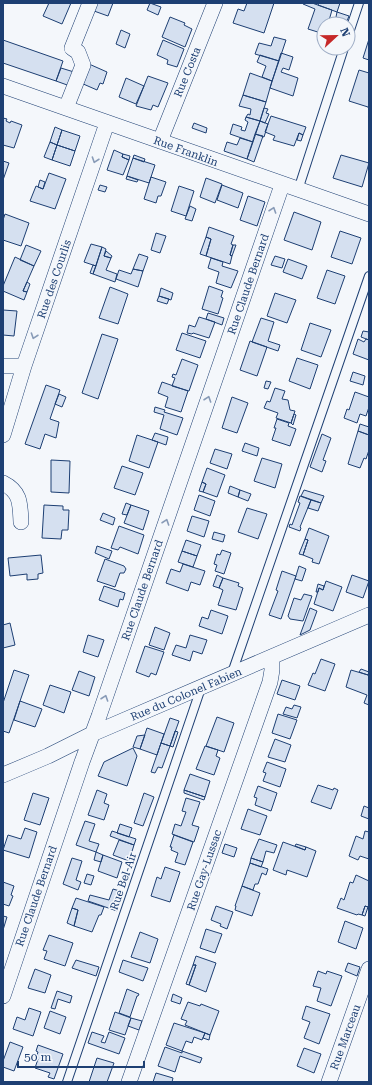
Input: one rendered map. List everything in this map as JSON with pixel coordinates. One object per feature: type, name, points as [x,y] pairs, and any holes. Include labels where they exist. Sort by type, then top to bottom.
[{"type":"street","points":[[66,108],[83,65],[78,52],[72,48],[90,3]]},
{"type":"street","name":"Rue Costa","points":[[160,141],[215,3]]},
{"type":"street","name":"Rue Franklin","points":[[3,86],[282,185],[369,214]]},
{"type":"street","name":"Rue des Courlis","points":[[3,435],[24,366],[107,123]]},
{"type":"street","name":"Rue Claude Bernard","points":[[3,996],[282,185]]},
{"type":"street","points":[[3,366],[24,366]]},
{"type":"street","points":[[3,484],[10,487],[19,499],[21,522]]},
{"type":"street","name":"Rue du Colonel Fabien","points":[[3,775],[48,756],[92,734],[369,615]]},
{"type":"street","name":"Rue Gay-Lussac","points":[[129,1082],[270,682],[272,657]]},
{"type":"street","name":"Rue Marceau","points":[[329,1082],[369,969]]},
{"type":"lane","points":[[355,16],[359,3]]},
{"type":"lane","points":[[298,190],[341,56]]},
{"type":"lane","points":[[231,674],[369,276]]},
{"type":"lane","name":"Rue Bel-Air","points":[[67,1082],[201,688]]},
{"type":"building","points":[[49,3],[71,3],[62,24],[43,16]]},
{"type":"building","points":[[97,3],[113,3],[108,16],[94,11]]},
{"type":"building","points":[[150,3],[161,7],[158,15],[147,10]]},
{"type":"building","points":[[247,3],[274,3],[264,33],[233,23],[238,9],[244,11]]},
{"type":"building","points":[[312,3],[332,10],[330,16],[316,16],[316,31],[308,29],[315,9],[303,4]]},
{"type":"building","points":[[319,3],[340,3],[337,12],[318,5]]},
{"type":"building","points":[[337,12],[349,16],[336,16]]},
{"type":"building","points":[[170,17],[185,23],[184,25],[192,29],[185,47],[162,37]]},
{"type":"building","points":[[121,30],[130,34],[125,48],[116,44]]},
{"type":"building","points":[[274,37],[286,40],[279,61],[255,54],[259,43],[271,46]]},
{"type":"building","points":[[369,39],[369,60],[363,58]]},
{"type":"building","points":[[3,40],[63,61],[56,81],[3,63]]},
{"type":"building","points":[[163,40],[184,49],[177,67],[167,64],[168,60],[157,55]]},
{"type":"building","points":[[281,53],[293,57],[289,70],[283,68],[281,72],[298,78],[293,96],[270,88]]},
{"type":"building","points":[[260,55],[279,61],[272,81],[262,77],[266,66],[257,62]]},
{"type":"building","points":[[89,64],[107,72],[103,84],[100,83],[97,90],[81,83]]},
{"type":"building","points":[[61,68],[74,72],[70,86],[56,81]]},
{"type":"building","points":[[359,70],[369,73],[369,109],[368,107],[349,101]]},
{"type":"building","points":[[250,73],[272,81],[266,102],[243,95]]},
{"type":"building","points":[[148,76],[168,83],[158,107],[153,105],[151,110],[136,106]]},
{"type":"building","points":[[126,78],[144,86],[136,104],[119,97]]},
{"type":"building","points":[[243,95],[266,102],[260,121],[246,117],[248,114],[250,115],[251,109],[239,106]]},
{"type":"building","points":[[264,108],[268,109],[266,113],[269,114],[265,123],[260,121]]},
{"type":"building","points":[[271,116],[306,127],[303,135],[299,133],[294,146],[273,140],[275,136],[265,132]]},
{"type":"building","points":[[246,117],[260,121],[253,142],[230,134],[233,124],[242,127],[241,130],[245,131],[248,122],[245,120]]},
{"type":"building","points":[[3,118],[7,119],[6,121],[10,123],[11,121],[22,125],[14,148],[3,145]]},
{"type":"building","points":[[260,121],[268,124],[264,137],[255,134]]},
{"type":"building","points":[[194,123],[207,128],[206,133],[192,128]]},
{"type":"building","points":[[55,127],[62,130],[57,145],[50,142]]},
{"type":"building","points":[[62,130],[80,136],[75,151],[57,145]]},
{"type":"building","points":[[299,133],[303,135],[301,141],[297,140]]},
{"type":"building","points":[[255,134],[263,136],[254,162],[247,159]]},
{"type":"building","points":[[240,138],[253,142],[247,159],[224,151],[227,142],[237,145]]},
{"type":"building","points":[[50,142],[57,145],[52,160],[44,157]]},
{"type":"building","points":[[57,145],[75,151],[70,166],[52,160]]},
{"type":"building","points":[[114,150],[123,154],[122,157],[129,160],[123,175],[107,170]]},
{"type":"building","points":[[123,154],[130,156],[129,160],[122,157]]},
{"type":"building","points":[[134,155],[145,159],[144,162],[133,158]]},
{"type":"building","points":[[341,155],[369,163],[362,187],[333,178]]},
{"type":"building","points":[[133,158],[155,165],[149,183],[127,176]]},
{"type":"building","points":[[3,161],[9,163],[3,180]]},
{"type":"building","points":[[49,173],[66,179],[55,209],[30,201],[36,186],[43,189]]},
{"type":"building","points":[[127,176],[138,180],[137,182],[126,179]]},
{"type":"building","points":[[151,177],[166,182],[161,196],[158,196],[156,203],[144,199]]},
{"type":"building","points":[[206,178],[222,184],[215,203],[200,197]]},
{"type":"building","points":[[40,180],[45,182],[43,189],[38,187]]},
{"type":"building","points":[[100,185],[107,187],[105,192],[98,190]]},
{"type":"building","points":[[222,185],[243,193],[238,208],[217,200]]},
{"type":"building","points":[[179,186],[194,191],[186,216],[171,211]]},
{"type":"building","points":[[248,196],[265,202],[257,226],[240,220]]},
{"type":"building","points":[[190,206],[196,209],[192,221],[185,219]]},
{"type":"building","points":[[294,212],[321,222],[312,250],[284,240]]},
{"type":"building","points":[[5,214],[29,223],[21,246],[3,240],[3,220]]},
{"type":"building","points":[[209,227],[234,236],[231,244],[233,245],[230,255],[232,256],[230,264],[206,256],[211,239],[206,237]]},
{"type":"building","points":[[340,231],[361,238],[352,264],[331,257]]},
{"type":"building","points":[[156,233],[166,236],[160,253],[151,250]]},
{"type":"building","points":[[206,237],[211,239],[206,256],[200,254]]},
{"type":"building","points":[[91,244],[102,247],[96,266],[84,262]]},
{"type":"building","points":[[26,245],[41,251],[34,266],[20,260]]},
{"type":"building","points":[[233,245],[236,245],[232,256],[230,255]]},
{"type":"building","points":[[102,247],[106,249],[104,256],[111,258],[106,270],[117,274],[115,282],[93,274]]},
{"type":"building","points":[[106,251],[112,256],[111,258],[104,256]]},
{"type":"building","points":[[139,254],[148,257],[143,271],[133,269]]},
{"type":"building","points":[[275,256],[285,259],[282,268],[271,265]]},
{"type":"building","points":[[15,257],[34,266],[23,291],[27,292],[24,300],[3,291],[3,286]]},
{"type":"building","points":[[211,258],[223,262],[222,266],[238,271],[231,288],[216,283],[219,272],[208,268]]},
{"type":"building","points":[[288,259],[307,266],[302,279],[283,272]]},
{"type":"building","points":[[93,265],[96,266],[93,274],[90,273]]},
{"type":"building","points":[[133,269],[143,271],[138,287],[116,279],[119,270],[131,274]]},
{"type":"building","points":[[327,270],[345,276],[335,304],[317,298]]},
{"type":"building","points":[[27,282],[30,284],[27,292],[23,291]]},
{"type":"building","points":[[209,286],[223,291],[221,297],[223,298],[218,314],[202,309]]},
{"type":"building","points":[[110,287],[128,294],[118,324],[99,318]]},
{"type":"building","points":[[161,288],[173,293],[171,300],[159,296]]},
{"type":"building","points":[[275,293],[296,300],[287,323],[267,316]]},
{"type":"building","points":[[159,296],[169,299],[167,304],[157,301]]},
{"type":"building","points":[[3,310],[17,311],[14,336],[3,335]]},
{"type":"building","points":[[208,313],[224,318],[222,325],[206,319]]},
{"type":"building","points":[[199,317],[215,322],[209,338],[193,333],[187,333],[189,325],[195,327]]},
{"type":"building","points":[[261,318],[274,322],[268,341],[280,345],[278,351],[252,342]]},
{"type":"building","points":[[310,323],[331,330],[321,357],[301,350]]},
{"type":"building","points":[[363,331],[369,332],[369,340],[361,337]]},
{"type":"building","points":[[182,333],[206,341],[200,358],[176,350]]},
{"type":"building","points":[[102,334],[118,339],[98,399],[82,393]]},
{"type":"building","points":[[358,339],[364,342],[366,339],[369,340],[369,360],[353,354]]},
{"type":"building","points":[[250,341],[267,347],[257,376],[240,370]]},
{"type":"building","points":[[297,358],[318,365],[310,389],[289,381]]},
{"type":"building","points":[[182,359],[198,365],[189,391],[172,386],[175,378],[172,377],[173,374],[176,375]]},
{"type":"building","points":[[353,372],[365,376],[363,385],[350,381]]},
{"type":"building","points":[[266,381],[271,382],[268,389],[264,388]]},
{"type":"building","points":[[162,382],[188,391],[181,412],[165,407],[168,397],[158,393]]},
{"type":"building","points":[[46,385],[60,390],[50,419],[59,422],[56,438],[45,434],[40,449],[25,444]]},
{"type":"building","points":[[275,388],[285,391],[282,399],[288,400],[290,410],[295,411],[291,423],[276,418],[278,413],[264,408],[267,401],[270,402]]},
{"type":"building","points":[[355,392],[369,397],[369,407],[366,416],[360,414],[357,423],[344,418],[347,409],[349,410]]},
{"type":"building","points":[[59,394],[66,397],[62,407],[55,404]]},
{"type":"building","points":[[232,397],[248,403],[237,433],[222,428]]},
{"type":"building","points":[[155,407],[165,410],[164,412],[183,418],[177,435],[160,429],[164,415],[154,412]]},
{"type":"building","points":[[294,414],[296,415],[293,425],[291,423]]},
{"type":"building","points":[[277,419],[289,423],[288,426],[296,429],[290,446],[272,440]]},
{"type":"building","points":[[360,424],[369,427],[369,435],[358,431]]},
{"type":"building","points":[[358,431],[369,435],[369,450],[366,459],[364,458],[360,468],[348,464]]},
{"type":"building","points":[[155,433],[168,437],[166,445],[152,440]]},
{"type":"building","points":[[322,434],[331,438],[323,460],[326,461],[322,472],[310,467]]},
{"type":"building","points":[[137,435],[158,442],[149,468],[129,461]]},
{"type":"building","points":[[245,443],[259,448],[257,456],[242,451]]},
{"type":"building","points":[[215,449],[232,454],[227,469],[210,463]]},
{"type":"building","points":[[262,458],[282,464],[275,488],[254,481]]},
{"type":"building","points":[[51,460],[70,461],[69,493],[51,492]]},
{"type":"building","points":[[122,466],[143,473],[135,495],[114,488]]},
{"type":"building","points":[[207,468],[225,475],[217,497],[203,492],[206,484],[202,482]]},
{"type":"building","points":[[202,482],[206,484],[203,492],[199,491]]},
{"type":"building","points":[[230,486],[240,490],[238,497],[228,493]]},
{"type":"building","points":[[240,490],[251,494],[248,501],[238,497]]},
{"type":"building","points":[[304,490],[324,496],[321,503],[301,496]]},
{"type":"building","points":[[199,495],[215,501],[210,516],[194,510]]},
{"type":"building","points":[[300,496],[311,500],[300,527],[300,531],[289,527],[290,524],[292,525],[300,503],[298,502]]},
{"type":"building","points":[[311,500],[321,503],[318,511],[308,508]]},
{"type":"building","points":[[126,503],[131,505],[127,515],[122,514]]},
{"type":"building","points":[[44,505],[63,506],[63,510],[69,510],[68,530],[62,530],[61,539],[42,538]]},
{"type":"building","points":[[131,505],[149,511],[143,530],[124,523]]},
{"type":"building","points":[[247,508],[267,514],[258,539],[238,532]]},
{"type":"building","points":[[103,513],[115,518],[113,525],[100,520]]},
{"type":"building","points":[[192,516],[209,521],[204,537],[187,531]]},
{"type":"building","points":[[119,526],[144,535],[138,554],[120,547],[118,550],[111,548]]},
{"type":"building","points":[[309,528],[329,536],[319,564],[312,562],[313,559],[303,555],[308,540],[305,539]]},
{"type":"building","points":[[214,532],[225,535],[223,542],[212,539]]},
{"type":"building","points":[[305,539],[308,540],[303,555],[299,554]]},
{"type":"building","points":[[186,540],[201,545],[197,556],[182,551]]},
{"type":"building","points":[[97,546],[112,551],[109,559],[95,553]]},
{"type":"building","points":[[222,550],[231,553],[224,574],[215,571],[217,565],[214,564],[217,554],[220,555]]},
{"type":"building","points":[[182,551],[197,556],[193,567],[178,562]]},
{"type":"building","points":[[41,555],[43,573],[38,574],[38,579],[27,580],[27,574],[10,576],[8,558]]},
{"type":"building","points":[[105,559],[124,566],[126,569],[124,573],[120,573],[115,587],[97,581]]},
{"type":"building","points":[[183,564],[205,571],[200,585],[191,582],[188,591],[166,583],[171,569],[180,572]]},
{"type":"building","points":[[299,566],[306,569],[302,581],[295,579]]},
{"type":"building","points":[[282,571],[296,576],[281,619],[269,615],[278,591],[276,590]]},
{"type":"building","points":[[217,575],[223,578],[219,588],[213,586]]},
{"type":"building","points":[[352,575],[369,581],[363,598],[346,592]]},
{"type":"building","points":[[223,578],[239,583],[238,586],[243,588],[236,610],[218,605],[223,590],[219,588]]},
{"type":"building","points":[[326,581],[342,587],[333,611],[314,604],[319,588],[323,590]]},
{"type":"building","points":[[318,584],[324,586],[323,590],[319,588],[318,592],[316,592]]},
{"type":"building","points":[[104,586],[125,593],[123,600],[120,599],[118,607],[99,600]]},
{"type":"building","points":[[304,594],[312,596],[303,621],[290,619],[288,616],[294,598],[301,600]]},
{"type":"building","points":[[310,608],[317,611],[310,630],[300,635]]},
{"type":"building","points":[[211,610],[228,616],[222,634],[199,626],[202,617],[208,619]]},
{"type":"building","points":[[10,623],[15,645],[3,648],[3,625]]},
{"type":"building","points":[[155,627],[170,633],[164,650],[149,645]]},
{"type":"building","points":[[88,635],[104,640],[98,657],[83,652]]},
{"type":"building","points":[[190,635],[207,640],[202,654],[193,651],[190,661],[172,655],[176,645],[186,648]]},
{"type":"building","points":[[145,646],[164,652],[156,675],[151,673],[149,677],[136,672]]},
{"type":"building","points":[[321,659],[335,664],[325,691],[308,685],[313,673],[315,674]]},
{"type":"building","points":[[361,669],[369,672],[368,675],[359,672]]},
{"type":"building","points":[[14,670],[29,675],[9,733],[3,731],[3,703]]},
{"type":"building","points":[[351,670],[368,675],[369,672],[369,705],[364,703],[367,695],[346,687]]},
{"type":"building","points":[[79,671],[95,677],[89,696],[72,690]]},
{"type":"building","points":[[282,680],[300,686],[295,700],[277,694]]},
{"type":"building","points":[[50,685],[71,692],[64,713],[43,705]]},
{"type":"building","points":[[20,701],[42,709],[35,727],[14,720]]},
{"type":"building","points":[[294,705],[301,707],[297,718],[283,714],[286,707],[292,709]]},
{"type":"building","points":[[278,714],[297,720],[290,739],[272,733]]},
{"type":"building","points":[[217,717],[234,723],[224,752],[206,746]]},
{"type":"building","points":[[170,718],[179,721],[170,746],[161,743]]},
{"type":"building","points":[[147,728],[164,734],[157,755],[140,749]]},
{"type":"building","points":[[175,731],[178,732],[173,747],[170,746]]},
{"type":"building","points":[[145,735],[140,749],[133,747],[137,736]]},
{"type":"building","points":[[275,739],[291,745],[285,762],[268,757]]},
{"type":"building","points":[[161,743],[170,746],[162,768],[158,767],[155,773],[151,772]]},
{"type":"building","points":[[205,746],[218,750],[216,756],[220,758],[214,775],[196,769]]},
{"type":"building","points":[[133,748],[137,756],[127,786],[98,776],[104,762]]},
{"type":"building","points":[[267,762],[286,769],[280,787],[263,781],[266,773],[263,772]]},
{"type":"building","points":[[190,774],[210,781],[205,797],[184,790]]},
{"type":"building","points":[[318,785],[333,790],[334,788],[338,790],[331,809],[311,802]]},
{"type":"building","points":[[258,786],[277,793],[271,811],[255,805],[257,798],[254,797]]},
{"type":"building","points":[[97,790],[107,794],[104,803],[109,805],[104,820],[88,815]]},
{"type":"building","points":[[184,790],[205,797],[204,800],[184,793]]},
{"type":"building","points":[[33,793],[49,798],[40,825],[24,820]]},
{"type":"building","points":[[144,793],[154,797],[143,826],[134,823]]},
{"type":"building","points":[[186,798],[200,802],[192,825],[199,827],[194,842],[172,834],[175,824],[181,826],[186,812],[182,811]]},
{"type":"building","points":[[364,806],[369,808],[369,819],[361,816]]},
{"type":"building","points":[[248,809],[267,816],[260,835],[241,829]]},
{"type":"building","points":[[85,821],[95,824],[89,841],[99,844],[96,852],[76,845]]},
{"type":"building","points":[[120,824],[132,828],[129,837],[117,833]]},
{"type":"building","points":[[25,828],[37,832],[29,858],[3,850],[8,835],[21,839]]},
{"type":"building","points":[[112,831],[136,839],[134,845],[110,836]]},
{"type":"building","points":[[365,831],[369,832],[369,859],[360,856],[358,860],[349,856],[356,836],[363,839]]},
{"type":"building","points":[[174,835],[193,842],[185,865],[175,862],[178,853],[171,850],[172,847],[170,847]]},
{"type":"building","points":[[259,839],[277,845],[274,853],[266,851],[263,862],[251,858]]},
{"type":"building","points":[[119,840],[134,845],[129,861],[113,855]]},
{"type":"building","points":[[283,842],[305,850],[306,847],[316,851],[307,877],[287,870],[286,875],[273,870]]},
{"type":"building","points":[[225,844],[237,848],[234,857],[222,853]]},
{"type":"building","points":[[296,844],[306,847],[305,850],[295,846]]},
{"type":"building","points":[[96,852],[103,855],[101,862],[94,860]]},
{"type":"building","points":[[103,855],[122,862],[117,878],[98,871]]},
{"type":"building","points":[[72,858],[82,861],[76,880],[81,882],[78,890],[63,884]]},
{"type":"building","points":[[251,858],[263,862],[261,867],[250,863]]},
{"type":"building","points":[[250,863],[268,869],[266,875],[262,873],[258,884],[255,884],[253,890],[242,886]]},
{"type":"building","points":[[165,867],[180,872],[170,902],[151,896],[157,877],[161,879]]},
{"type":"building","points":[[87,874],[94,876],[91,885],[84,883]]},
{"type":"building","points":[[356,875],[369,881],[369,904],[368,907],[365,906],[362,915],[357,915],[337,908],[341,898],[344,900],[350,882],[353,883]]},
{"type":"building","points":[[3,882],[14,886],[11,895],[13,896],[9,906],[3,904]]},
{"type":"building","points":[[242,886],[260,893],[252,916],[235,910]]},
{"type":"building","points":[[113,889],[123,892],[117,911],[88,901],[90,895],[109,900]]},
{"type":"building","points":[[76,898],[104,907],[92,932],[74,926],[78,910],[72,908]]},
{"type":"building","points":[[216,906],[233,912],[227,929],[220,926],[221,924],[211,920]]},
{"type":"building","points":[[365,906],[368,907],[365,916],[362,915]]},
{"type":"building","points":[[72,908],[78,910],[74,926],[67,923]]},
{"type":"building","points":[[3,916],[7,917],[3,930]]},
{"type":"building","points":[[345,921],[363,928],[356,949],[338,942]]},
{"type":"building","points":[[206,929],[222,934],[215,953],[200,948]]},
{"type":"building","points":[[140,932],[158,939],[150,963],[131,957]]},
{"type":"building","points":[[49,935],[73,943],[65,966],[44,959],[47,951],[43,950]]},
{"type":"building","points":[[196,956],[216,963],[206,992],[189,985],[196,965],[193,965]]},
{"type":"building","points":[[76,960],[99,967],[96,976],[72,968]]},
{"type":"building","points":[[123,960],[148,968],[143,981],[119,972]]},
{"type":"building","points":[[348,963],[360,967],[357,976],[345,971]]},
{"type":"building","points":[[193,965],[196,965],[189,985],[186,984]]},
{"type":"building","points":[[35,969],[51,975],[45,993],[28,988]]},
{"type":"building","points":[[318,971],[326,974],[327,971],[342,976],[331,1006],[317,1001],[321,988],[313,986]]},
{"type":"building","points":[[127,989],[139,994],[130,1017],[119,1013]]},
{"type":"building","points":[[57,991],[72,996],[70,1003],[58,999],[55,1009],[51,1008]]},
{"type":"building","points":[[173,994],[182,998],[180,1004],[171,1001]]},
{"type":"building","points":[[188,1002],[200,1006],[201,1004],[219,1011],[210,1035],[185,1025],[187,1021],[181,1019]]},
{"type":"building","points":[[306,1006],[330,1014],[319,1044],[304,1038],[310,1022],[302,1019]]},
{"type":"building","points":[[29,1008],[41,1012],[33,1036],[13,1029],[17,1017],[25,1020]]},
{"type":"building","points":[[50,1011],[66,1017],[60,1034],[44,1028]]},
{"type":"building","points":[[115,1012],[131,1018],[125,1035],[109,1030]]},
{"type":"building","points":[[131,1018],[142,1021],[139,1030],[128,1026]]},
{"type":"building","points":[[174,1023],[205,1033],[202,1040],[194,1037],[192,1043],[186,1041],[182,1051],[166,1045]]},
{"type":"building","points":[[92,1032],[104,1036],[101,1042],[105,1043],[109,1032],[125,1038],[119,1054],[88,1043]]},
{"type":"building","points":[[205,1033],[210,1035],[209,1040],[203,1038]]},
{"type":"building","points":[[10,1042],[23,1047],[14,1071],[3,1067],[3,1061]]},
{"type":"building","points":[[38,1045],[63,1054],[54,1079],[48,1077],[50,1073],[35,1068],[38,1059],[36,1058],[38,1052],[36,1051]]},
{"type":"building","points":[[165,1047],[202,1058],[200,1063],[180,1056],[175,1072],[158,1066]]},
{"type":"building","points":[[304,1048],[321,1054],[314,1073],[297,1066]]},
{"type":"building","points":[[97,1058],[114,1063],[107,1082],[89,1082]]},
{"type":"building","points":[[156,1073],[173,1078],[172,1082],[153,1082]]}]
